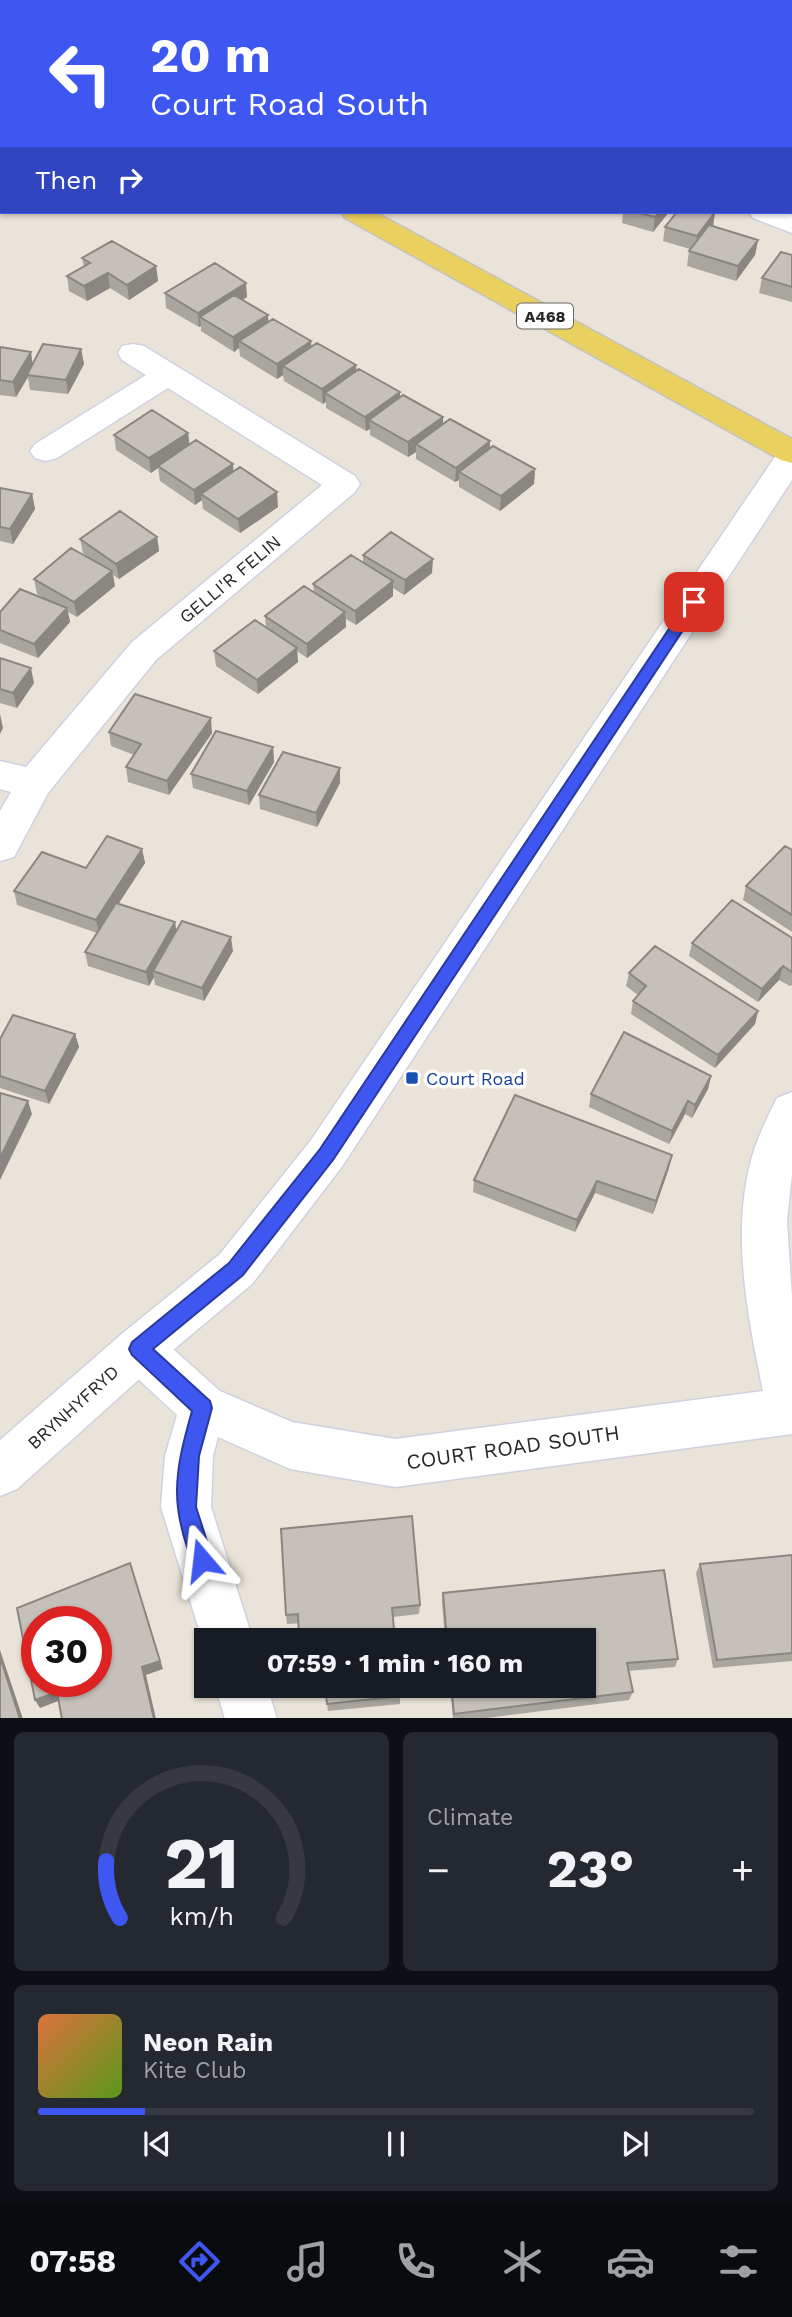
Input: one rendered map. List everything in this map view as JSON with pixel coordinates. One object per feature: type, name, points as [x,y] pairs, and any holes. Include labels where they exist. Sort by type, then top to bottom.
[{"type":"main road","name":"A468","points":[[359,214],[792,454]]},
{"type":"street","points":[[767,214],[792,225]]},
{"type":"street","name":"GELLI'R FELIN","points":[[0,846],[17,779],[144,651],[344,484],[133,353]]},
{"type":"street","points":[[46,451],[167,375]]},
{"type":"street","name":"BRYNHYFRYD","points":[[0,1472],[138,1349],[236,1269],[326,1154],[792,454]]},
{"type":"street","points":[[789,1124],[771,1167],[764,1241],[772,1317],[791,1410]]},
{"type":"street","name":"COURT ROAD SOUTH","points":[[138,1349],[203,1408],[290,1445],[395,1463],[791,1410]]},
{"type":"street","points":[[203,1408],[189,1456],[186,1507],[223,1628]]},
{"type":"street","points":[[245,1698],[251,1718]]},
{"type":"building","points":[[675,214],[714,214],[697,236],[665,227]]},
{"type":"building","points":[[709,225],[758,240],[738,266],[689,251]]},
{"type":"building","points":[[112,241],[156,266],[127,285],[108,273],[84,286],[67,276],[90,263],[82,258]]},
{"type":"building","points":[[781,252],[792,255],[792,287],[762,278]]},
{"type":"building","points":[[215,263],[246,283],[198,313],[165,293]]},
{"type":"building","points":[[234,295],[268,315],[233,337],[200,317]]},
{"type":"building","points":[[273,319],[311,341],[277,364],[239,341]]},
{"type":"building","points":[[317,343],[356,365],[322,389],[283,366]]},
{"type":"building","points":[[43,344],[81,349],[66,380],[27,375]]},
{"type":"building","points":[[0,347],[31,352],[13,382],[0,380]]},
{"type":"building","points":[[359,369],[400,392],[365,417],[325,393]]},
{"type":"building","points":[[403,395],[443,417],[408,442],[369,420]]},
{"type":"building","points":[[152,410],[188,433],[149,458],[114,435]]},
{"type":"building","points":[[450,419],[490,441],[456,468],[416,444]]},
{"type":"building","points":[[196,440],[233,464],[194,490],[158,466]]},
{"type":"building","points":[[493,446],[535,469],[501,496],[459,472]]},
{"type":"building","points":[[240,467],[277,492],[238,519],[201,494]]},
{"type":"building","points":[[0,488],[32,494],[10,529],[0,527]]},
{"type":"building","points":[[120,511],[157,537],[116,564],[80,539]]},
{"type":"building","points":[[391,532],[433,559],[405,580],[363,555]]},
{"type":"building","points":[[71,548],[112,571],[74,602],[34,579]]},
{"type":"building","points":[[351,555],[393,581],[355,611],[313,584]]},
{"type":"building","points":[[304,586],[345,612],[307,644],[265,616]]},
{"type":"building","points":[[20,589],[67,608],[34,644],[0,630],[0,612]]},
{"type":"building","points":[[255,620],[297,648],[257,680],[214,651]]},
{"type":"building","points":[[0,658],[31,668],[13,693],[0,689]]},
{"type":"building","points":[[135,694],[211,718],[167,781],[126,767],[141,744],[109,732]]},
{"type":"building","points":[[216,731],[273,747],[247,791],[191,774]]},
{"type":"building","points":[[283,752],[340,768],[316,813],[259,795]]},
{"type":"building","points":[[107,836],[142,849],[96,920],[14,891],[42,852],[86,868]]},
{"type":"building","points":[[785,846],[792,850],[792,915],[746,886]]},
{"type":"building","points":[[732,900],[792,938],[792,972],[783,966],[762,989],[692,943]]},
{"type":"building","points":[[116,903],[175,922],[146,972],[85,952]]},
{"type":"building","points":[[182,921],[231,937],[202,988],[153,971]]},
{"type":"building","points":[[655,946],[758,1011],[718,1055],[633,1001],[646,986],[629,973]]},
{"type":"building","points":[[13,1015],[75,1034],[45,1091],[0,1076],[0,1039]]},
{"type":"building","points":[[624,1032],[711,1076],[695,1105],[688,1101],[672,1131],[591,1094]]},
{"type":"building","points":[[0,1093],[28,1101],[0,1158]]},
{"type":"building","points":[[515,1095],[672,1155],[656,1201],[597,1181],[577,1220],[474,1180]]},
{"type":"building","points":[[412,1516],[420,1605],[392,1608],[394,1628],[299,1628],[298,1614],[286,1615],[281,1529]]},
{"type":"building","points":[[792,1555],[792,1653],[717,1660],[700,1564]]},
{"type":"building","points":[[130,1563],[160,1661],[142,1667],[154,1718],[62,1718],[58,1697],[112,1697],[112,1606],[22,1606]]},
{"type":"building","points":[[664,1570],[678,1659],[627,1663],[633,1692],[596,1697],[596,1628],[446,1628],[443,1593]]},
{"type":"building","points":[[21,1606],[21,1628],[17,1608]]},
{"type":"building","points":[[0,1657],[20,1718],[0,1718]]},
{"type":"building","points":[[326,1698],[382,1698],[327,1704]]},
{"type":"building","points":[[452,1698],[584,1698],[454,1714]]},
{"type":"place","name":"Court Road","points":[[412,1078]]},
{"type":"route","points":[[202,1560],[186,1507],[189,1456],[203,1408],[138,1349],[236,1269],[326,1154],[694,602]]}]
